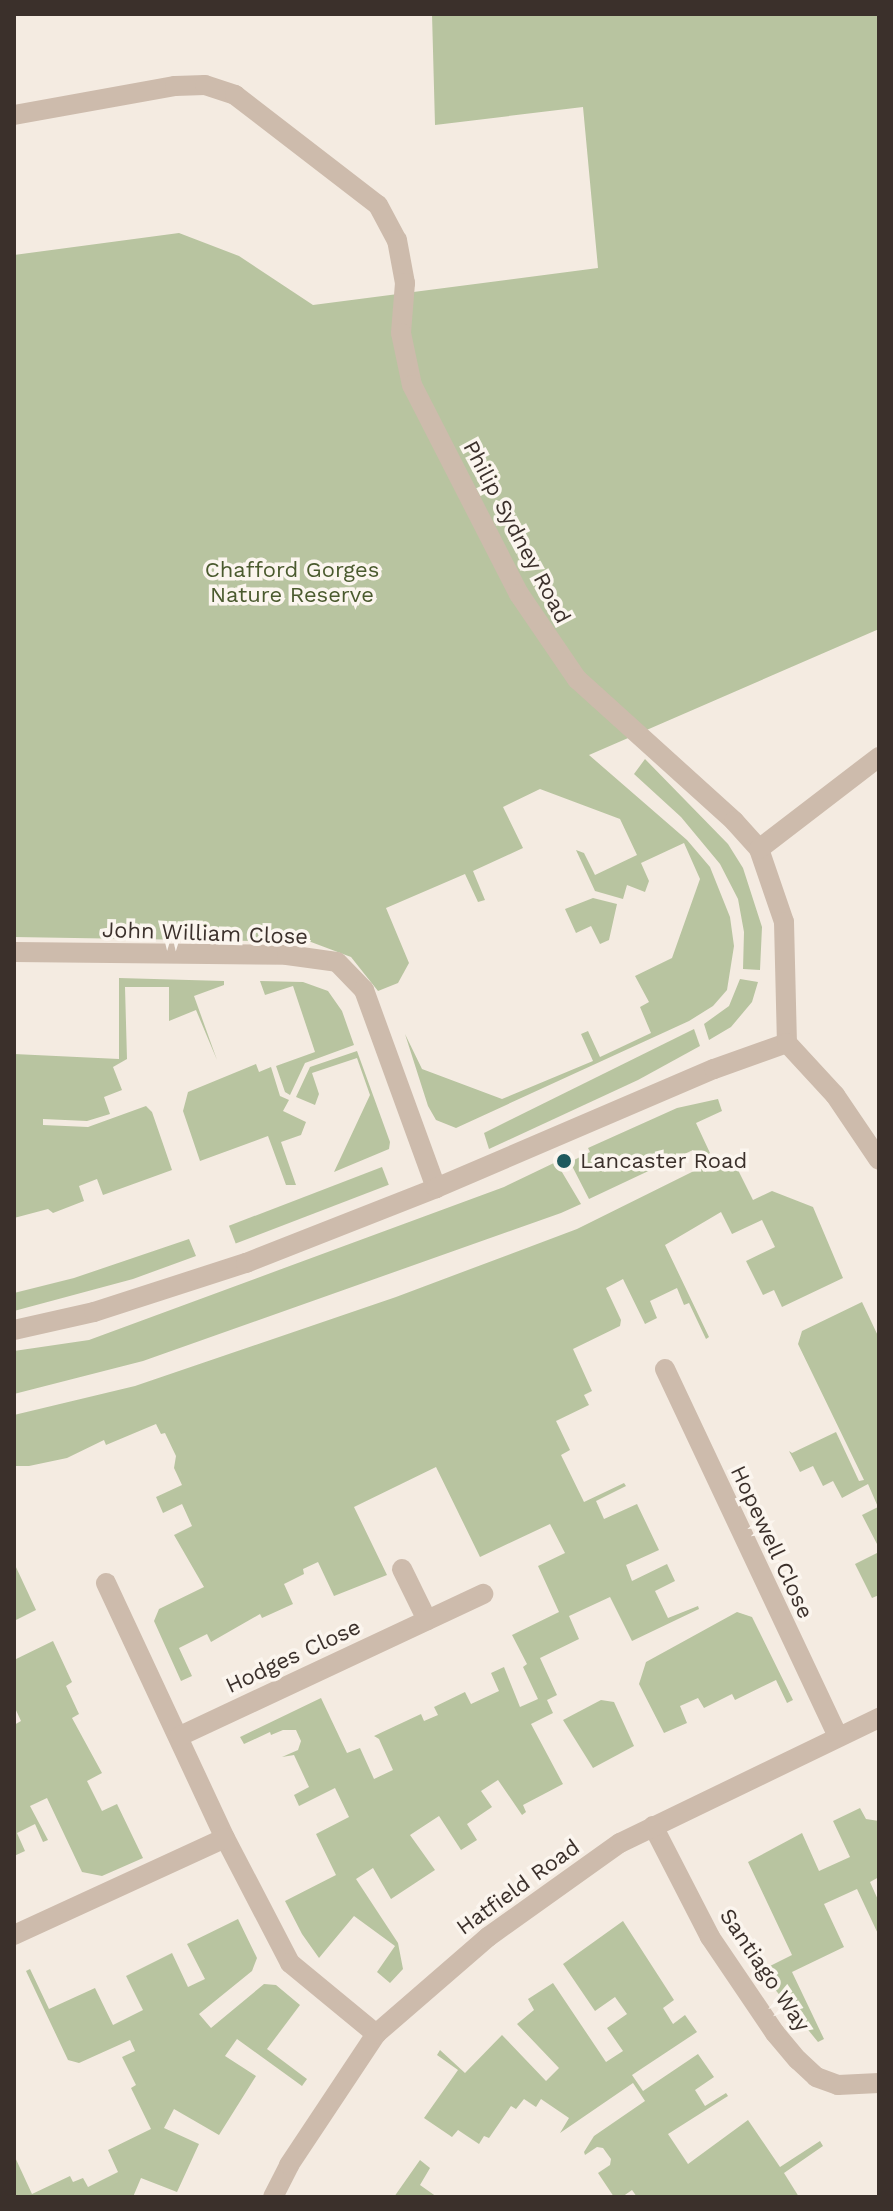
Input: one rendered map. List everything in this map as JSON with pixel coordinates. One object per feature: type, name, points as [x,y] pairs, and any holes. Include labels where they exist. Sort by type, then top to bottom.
[{"type":"street","name":"Philip Sydney Road","points":[[14,115],[175,86],[205,85],[235,95],[378,205],[397,240],[405,283],[401,333],[412,385],[519,594],[550,645],[577,679],[734,821],[759,849],[784,922],[787,1043]]},
{"type":"street","points":[[759,849],[879,757]]},
{"type":"street","name":"John William Close","points":[[14,952],[287,955],[337,962],[364,990],[436,1188]]},
{"type":"street","points":[[14,1330],[94,1312],[246,1263],[436,1188],[714,1069],[787,1043],[835,1095],[879,1160]]},
{"type":"street","name":"Hopewell Close","points":[[665,1369],[838,1736]]},
{"type":"street","points":[[402,1569],[427,1620]]},
{"type":"street","points":[[106,1583],[225,1838],[290,1963],[376,2034]]},
{"type":"street","name":"Hodges Close","points":[[180,1736],[483,1594]]},
{"type":"street","name":"Hatfield Road","points":[[273,2197],[289,2165],[376,2034],[488,1937],[620,1843],[879,1718]]},
{"type":"street","name":"Santiago Way","points":[[653,1826],[710,1937],[775,2033],[798,2060],[816,2077],[838,2085],[879,2083]]},
{"type":"street","points":[[14,1935],[225,1838]]},
{"type":"green space","name":"Chafford Gorges Nature Reserve","points":[[432,14],[879,14],[879,629],[589,755],[687,840],[710,867],[730,917],[734,946],[727,990],[713,1006],[689,1021],[456,1128],[436,1120],[428,1106],[405,1034],[422,1069],[502,1099],[593,1061],[581,1034],[588,1031],[600,1057],[651,1033],[640,1007],[649,1002],[635,976],[672,958],[700,879],[684,843],[641,863],[649,881],[645,892],[627,885],[623,899],[595,891],[576,850],[584,853],[595,875],[637,855],[620,819],[540,789],[503,807],[523,848],[473,871],[485,900],[478,902],[465,874],[386,908],[409,963],[398,983],[378,991],[351,957],[311,942],[14,937],[14,255],[179,233],[239,256],[313,305],[598,268],[583,107],[435,125]]},
{"type":"green space","points":[[645,759],[728,844],[743,868],[762,927],[760,970],[743,969],[744,932],[738,899],[720,864],[681,817],[634,774]]},
{"type":"green space","points":[[593,898],[617,904],[609,940],[600,944],[591,926],[576,933],[565,909]]},
{"type":"green space","points":[[119,978],[224,981],[224,985],[194,996],[217,1060],[196,1010],[169,1021],[169,987],[125,987],[127,1059],[113,1067],[122,1090],[104,1097],[110,1114],[87,1121],[43,1119],[43,1125],[88,1127],[146,1106],[152,1112],[172,1170],[103,1195],[97,1179],[79,1186],[84,1201],[53,1213],[48,1209],[14,1218],[14,1054],[119,1059]]},
{"type":"green space","points":[[740,979],[758,982],[752,1002],[731,1027],[709,1040],[704,1024],[729,1006]]},
{"type":"green space","points":[[260,981],[303,982],[328,991],[342,1011],[354,1045],[305,1063],[290,1095],[285,1092],[276,1066],[315,1052],[293,986],[265,995]]},
{"type":"green space","points":[[694,1029],[700,1046],[638,1080],[489,1149],[484,1133]]},
{"type":"green space","points":[[357,1051],[390,1142],[389,1149],[334,1172],[370,1095],[357,1058],[312,1073],[319,1094],[315,1105],[296,1097],[310,1067]]},
{"type":"green space","points":[[256,1064],[259,1072],[271,1067],[280,1096],[289,1100],[283,1111],[306,1122],[301,1135],[281,1142],[296,1185],[286,1185],[268,1136],[200,1161],[183,1111],[188,1092]]},
{"type":"green space","points":[[718,1099],[722,1111],[696,1123],[710,1153],[697,1159],[693,1150],[589,1199],[570,1162],[590,1152],[588,1148],[677,1108]]},
{"type":"green space","points":[[732,1158],[753,1200],[772,1191],[813,1207],[843,1278],[782,1307],[774,1290],[763,1295],[746,1261],[775,1247],[762,1220],[732,1234],[721,1212],[665,1245],[709,1337],[706,1339],[689,1303],[684,1305],[677,1288],[650,1301],[657,1318],[645,1324],[623,1279],[606,1288],[621,1320],[620,1326],[573,1349],[592,1391],[584,1395],[589,1405],[556,1421],[570,1450],[561,1455],[584,1502],[624,1483],[626,1486],[596,1501],[604,1519],[637,1504],[659,1550],[626,1565],[632,1581],[667,1564],[675,1581],[655,1591],[668,1618],[698,1606],[699,1609],[632,1641],[610,1597],[569,1616],[579,1639],[540,1658],[557,1695],[547,1700],[553,1713],[531,1724],[563,1784],[523,1805],[526,1812],[522,1815],[498,1780],[481,1791],[492,1807],[467,1824],[477,1840],[461,1850],[439,1816],[410,1835],[435,1870],[391,1899],[373,1868],[356,1879],[398,1943],[403,1969],[390,1983],[377,1972],[395,1946],[354,1916],[319,1958],[285,1901],[336,1875],[316,1834],[349,1817],[335,1788],[299,1806],[294,1795],[309,1787],[294,1755],[282,1757],[298,1750],[301,1741],[296,1730],[283,1730],[271,1735],[270,1732],[244,1744],[240,1737],[321,1698],[347,1753],[360,1748],[374,1779],[393,1770],[379,1739],[374,1736],[421,1714],[424,1721],[438,1715],[434,1707],[465,1692],[471,1704],[499,1691],[491,1673],[504,1667],[520,1707],[538,1699],[523,1667],[527,1664],[512,1635],[559,1612],[538,1566],[565,1553],[550,1524],[480,1557],[436,1467],[354,1507],[387,1575],[334,1596],[318,1562],[303,1569],[304,1574],[284,1584],[293,1604],[262,1618],[260,1614],[211,1642],[207,1634],[179,1648],[192,1676],[181,1681],[154,1621],[159,1609],[204,1587],[174,1535],[192,1526],[182,1504],[163,1513],[156,1497],[182,1485],[174,1468],[176,1456],[165,1433],[161,1434],[156,1424],[106,1445],[104,1440],[67,1458],[14,1466],[14,1415],[135,1386],[396,1297],[577,1229],[702,1167],[705,1172]]},
{"type":"green space","points":[[556,1162],[581,1204],[143,1361],[14,1394],[14,1351],[89,1340],[504,1187]]},
{"type":"green space","points":[[382,1167],[389,1185],[236,1244],[229,1226]]},
{"type":"green space","points":[[189,1239],[196,1256],[133,1279],[14,1311],[14,1293],[74,1278]]},
{"type":"green space","points":[[862,1302],[879,1338],[879,1543],[877,1544],[862,1515],[878,1507],[868,1484],[842,1498],[833,1481],[823,1486],[813,1466],[800,1472],[789,1451],[792,1453],[836,1432],[859,1481],[864,1480],[798,1344],[802,1331]]},
{"type":"green space","points":[[879,1552],[879,1595],[872,1598],[855,1564]]},
{"type":"green space","points":[[14,1566],[36,1610],[14,1621]]},
{"type":"green space","points":[[737,1612],[752,1617],[793,1700],[787,1703],[776,1680],[735,1700],[732,1694],[704,1708],[698,1698],[680,1706],[687,1723],[664,1733],[639,1684],[646,1662]]},
{"type":"green space","points":[[53,1641],[72,1682],[66,1686],[79,1714],[72,1718],[102,1773],[87,1781],[102,1811],[117,1804],[143,1858],[102,1876],[82,1872],[47,1798],[30,1806],[48,1840],[43,1842],[35,1824],[17,1833],[25,1851],[14,1856],[14,1725],[21,1721],[14,1706],[14,1660]]},
{"type":"green space","points":[[601,1700],[614,1702],[634,1746],[593,1768],[563,1720]]},
{"type":"green space","points":[[860,1808],[866,1819],[879,1821],[879,1877],[870,1882],[879,1902],[879,1936],[857,1889],[824,1904],[844,1947],[792,1972],[824,2039],[818,2042],[760,1971],[792,1955],[748,1862],[802,1833],[819,1871],[850,1857],[833,1821]]},
{"type":"green space","points":[[238,1919],[257,1958],[252,1971],[199,2014],[211,2028],[264,1984],[276,1985],[300,2005],[267,2049],[307,2079],[302,2086],[237,2039],[225,2056],[256,2076],[219,2135],[174,2109],[164,2128],[199,2144],[177,2192],[141,2178],[133,2197],[14,2197],[14,2155],[32,2194],[70,2176],[73,2182],[83,2178],[88,2187],[118,2172],[108,2150],[151,2129],[131,2088],[136,2085],[122,2057],[135,2051],[130,2040],[79,2063],[68,2060],[26,1971],[30,1969],[49,2009],[95,1988],[113,2025],[143,2010],[126,1976],[172,1953],[188,1987],[205,1979],[187,1944]]},
{"type":"green space","points":[[623,1921],[674,2000],[663,2008],[673,2024],[685,2015],[697,2032],[632,2075],[643,2091],[698,2054],[714,2077],[695,2090],[705,2106],[726,2093],[728,2096],[668,2134],[688,2164],[748,2120],[780,2167],[820,2141],[823,2146],[784,2173],[799,2197],[637,2197],[632,2190],[622,2197],[614,2197],[598,2173],[610,2165],[611,2159],[603,2148],[597,2147],[585,2155],[584,2152],[594,2136],[645,2101],[633,2083],[560,2133],[569,2118],[541,2099],[536,2107],[524,2099],[516,2109],[511,2106],[489,2138],[484,2136],[479,2144],[458,2130],[452,2137],[424,2118],[458,2070],[437,2055],[440,2050],[465,2073],[502,2035],[546,2081],[559,2068],[517,2024],[534,2010],[528,1999],[553,1983],[606,2062],[623,2051],[607,2028],[627,2014],[615,1997],[595,2011],[563,1964]]},
{"type":"green space","points":[[420,2160],[430,2168],[420,2185],[437,2197],[394,2197]]},
{"type":"place","name":"Lancaster Road","points":[[564,1161]]}]
